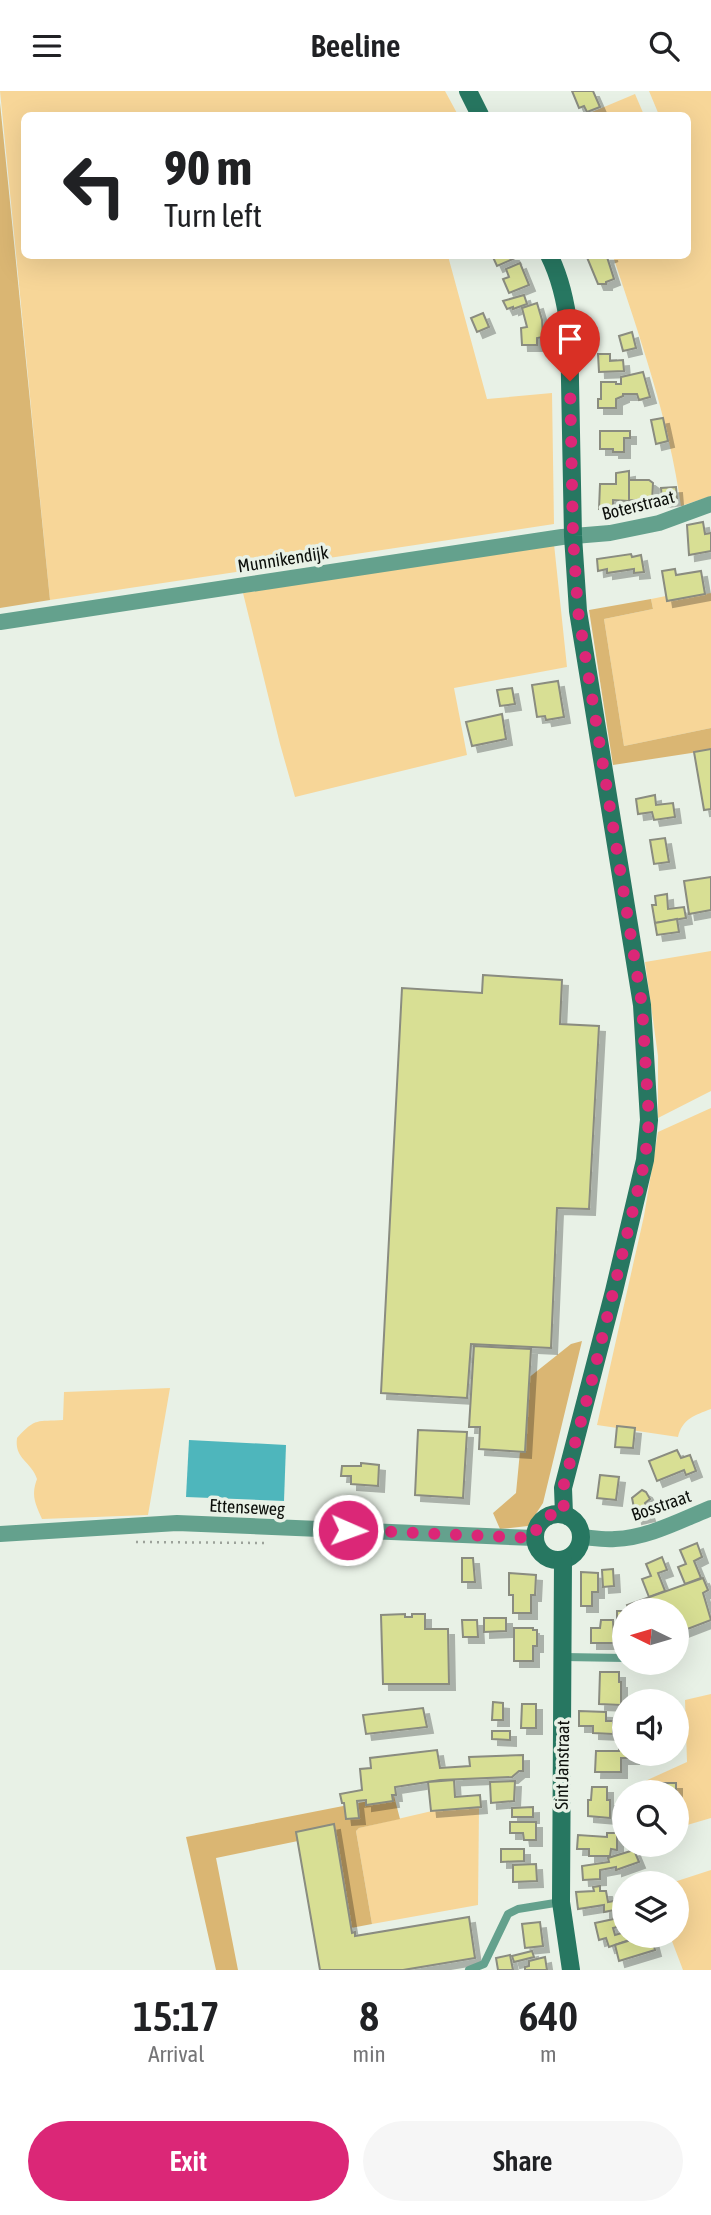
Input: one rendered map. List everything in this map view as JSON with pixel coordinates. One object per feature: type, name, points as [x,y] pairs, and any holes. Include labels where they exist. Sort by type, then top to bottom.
[{"type":"street","points":[[468,91],[478,112]]},
{"type":"street","points":[[551,259],[566,304],[569,329],[573,536],[578,611],[642,1005],[649,1120],[645,1160],[605,1330],[563,1488],[564,1514]]},
{"type":"street","name":"Boterstraat","points":[[573,536],[610,533],[659,523],[711,504]]},
{"type":"street","name":"Munnikendijk","points":[[0,622],[573,536]]},
{"type":"street","name":"Bosstraat","points":[[582,1537],[631,1537],[711,1508]]},
{"type":"street","points":[[564,1514],[573,1519],[582,1537],[573,1555],[564,1560],[545,1557],[538,1550],[534,1538],[541,1520],[550,1515],[564,1514]]},
{"type":"street","name":"Ettenseweg","points":[[0,1534],[177,1523],[534,1538]]},
{"type":"street","name":"Sint Janstraat","points":[[564,1560],[561,1902],[571,1970]]},
{"type":"lane","points":[[564,1657],[612,1658]]},
{"type":"lane","points":[[469,1970],[484,1964],[508,1914],[518,1909],[561,1902]]},
{"type":"path","name":"Ettenseweg","points":[[132,1542],[268,1543]]},
{"type":"shaded area","points":[[0,91],[445,91],[456,112],[21,112],[21,259],[449,259],[487,399],[552,393],[554,524],[50,600]]},
{"type":"shaded area","points":[[649,91],[711,91],[711,496],[681,506],[661,411],[614,259],[691,259],[691,112],[658,112]]},
{"type":"shaded area","points":[[635,94],[643,112],[592,112]]},
{"type":"shaded area","points":[[0,103],[50,600],[0,608]]},
{"type":"shaded area","points":[[554,544],[567,667],[454,688],[467,755],[295,797],[243,593]]},
{"type":"shaded area","points":[[711,593],[711,728],[624,746],[604,619],[653,609],[651,599],[666,596],[668,601]]},
{"type":"shaded area","points":[[651,599],[653,609],[604,619],[624,746],[711,728],[711,750],[613,765],[589,610]]},
{"type":"shaded area","points":[[711,951],[711,1091],[658,1118],[658,1056],[645,962]]},
{"type":"shaded area","points":[[711,1108],[711,1409],[686,1422],[678,1437],[597,1425],[644,1216],[658,1132]]},
{"type":"shaded area","points":[[582,1341],[543,1503],[528,1526],[500,1529],[493,1513],[516,1493],[527,1379],[571,1344]]},
{"type":"shaded area","points":[[170,1388],[148,1515],[42,1519],[35,1499],[35,1473],[18,1451],[17,1438],[23,1431],[37,1422],[63,1420],[64,1392]]},
{"type":"shaded area","points":[[711,1694],[711,1818],[689,1824],[689,1780],[647,1780],[678,1766],[689,1766],[689,1699]]},
{"type":"shaded area","points":[[394,1796],[400,1819],[359,1828],[356,1831],[372,1924],[351,1928],[298,1841],[216,1858],[238,1970],[216,1970],[186,1837]]},
{"type":"shaded area","points":[[479,1808],[478,1905],[372,1924],[356,1831],[359,1828],[432,1811]]},
{"type":"shaded area","points":[[711,1870],[711,1970],[683,1970],[675,1948],[689,1948],[689,1877]]},
{"type":"water","points":[[189,1440],[286,1445],[284,1501],[186,1497]]},
{"type":"building","points":[[572,91],[593,91],[600,107],[587,112],[584,106],[579,108]]},
{"type":"building","points":[[494,259],[513,259],[497,266]]},
{"type":"building","points":[[588,259],[608,259],[614,279],[606,284],[598,284]]},
{"type":"building","points":[[520,263],[529,285],[509,293],[503,279],[509,277],[506,269]]},
{"type":"building","points":[[524,295],[527,304],[507,309],[503,301]]},
{"type":"building","points":[[537,303],[543,337],[537,338],[537,345],[522,345],[521,328],[527,327],[522,308]]},
{"type":"building","points":[[483,313],[489,327],[477,332],[471,318]]},
{"type":"building","points":[[632,332],[636,348],[623,351],[619,336]]},
{"type":"building","points":[[598,354],[610,354],[610,361],[623,360],[624,371],[599,372]]},
{"type":"building","points":[[643,372],[650,397],[639,400],[637,394],[623,394],[616,399],[616,408],[598,408],[601,382],[621,384],[621,377]]},
{"type":"building","points":[[663,418],[668,441],[656,444],[651,420]]},
{"type":"building","points":[[600,431],[630,431],[630,438],[624,438],[624,452],[600,449]]},
{"type":"building","points":[[629,471],[629,501],[613,500],[613,510],[599,509],[600,484],[616,484],[616,473]]},
{"type":"building","points":[[629,480],[649,480],[653,483],[652,501],[629,500]]},
{"type":"building","points":[[676,487],[677,499],[662,501],[661,488]]},
{"type":"building","points":[[703,522],[705,534],[711,533],[711,551],[689,555],[687,525]]},
{"type":"building","points":[[631,554],[632,557],[641,555],[644,572],[634,573],[634,569],[607,573],[607,569],[598,571],[597,559]]},
{"type":"building","points":[[675,569],[676,575],[701,571],[705,594],[667,601],[662,571]]},
{"type":"building","points":[[558,681],[564,717],[546,720],[545,716],[537,717],[532,685]]},
{"type":"building","points":[[512,688],[515,704],[500,706],[497,690]]},
{"type":"building","points":[[502,714],[506,739],[472,746],[466,722]]},
{"type":"building","points":[[711,749],[711,809],[704,810],[694,752]]},
{"type":"building","points":[[655,795],[656,805],[673,803],[675,817],[654,820],[652,812],[638,814],[636,799]]},
{"type":"building","points":[[665,838],[669,862],[654,864],[650,840]]},
{"type":"building","points":[[711,877],[711,910],[689,914],[684,881]]},
{"type":"building","points":[[667,894],[668,909],[684,907],[686,918],[655,923],[652,905],[656,905],[655,896]]},
{"type":"building","points":[[677,919],[679,932],[657,935],[655,923]]},
{"type":"building","points":[[483,975],[562,980],[560,1024],[599,1026],[589,1209],[557,1208],[551,1348],[471,1344],[467,1398],[381,1393],[402,988],[482,993]]},
{"type":"building","points":[[474,1346],[531,1349],[525,1452],[479,1449],[480,1427],[469,1427]]},
{"type":"building","points":[[617,1426],[635,1428],[633,1448],[615,1447]]},
{"type":"building","points":[[418,1430],[467,1432],[463,1498],[415,1495]]},
{"type":"building","points":[[677,1450],[681,1458],[690,1455],[696,1471],[686,1475],[684,1470],[657,1481],[649,1461]]},
{"type":"building","points":[[361,1463],[379,1465],[378,1486],[351,1484],[351,1476],[341,1476],[342,1466],[361,1466]]},
{"type":"building","points":[[600,1475],[619,1477],[616,1500],[597,1498]]},
{"type":"building","points":[[642,1490],[650,1499],[645,1503],[649,1515],[636,1518],[632,1498]]},
{"type":"building","points":[[697,1543],[702,1557],[694,1561],[701,1578],[685,1584],[678,1567],[686,1564],[680,1550]]},
{"type":"building","points":[[662,1557],[667,1570],[658,1573],[665,1591],[649,1597],[642,1579],[651,1576],[646,1564]]},
{"type":"building","points":[[462,1558],[473,1558],[475,1582],[462,1582]]},
{"type":"building","points":[[613,1569],[614,1586],[603,1587],[602,1570]]},
{"type":"building","points":[[581,1572],[598,1573],[598,1592],[592,1592],[592,1606],[581,1606]]},
{"type":"building","points":[[509,1573],[536,1575],[535,1595],[531,1595],[531,1613],[513,1613],[513,1595],[509,1595]]},
{"type":"building","points":[[703,1578],[708,1590],[703,1593],[711,1620],[690,1628],[690,1598],[647,1598]]},
{"type":"building","points":[[405,1614],[405,1617],[412,1617],[412,1614],[425,1614],[425,1629],[448,1629],[449,1684],[383,1684],[381,1615]]},
{"type":"building","points":[[484,1618],[506,1618],[506,1631],[484,1632]]},
{"type":"building","points":[[462,1620],[477,1620],[478,1637],[463,1637]]},
{"type":"building","points":[[601,1620],[612,1620],[612,1643],[591,1643],[591,1628],[600,1628]]},
{"type":"building","points":[[514,1628],[537,1630],[533,1661],[514,1661]]},
{"type":"building","points":[[600,1672],[619,1675],[621,1689],[612,1689],[612,1705],[599,1704]]},
{"type":"building","points":[[493,1702],[503,1703],[503,1720],[492,1720]]},
{"type":"building","points":[[522,1704],[536,1704],[536,1728],[521,1728]]},
{"type":"building","points":[[423,1708],[427,1727],[366,1734],[363,1715]]},
{"type":"building","points":[[579,1711],[606,1712],[606,1721],[612,1721],[612,1734],[593,1733],[593,1726],[579,1726]]},
{"type":"building","points":[[492,1731],[510,1731],[510,1740],[492,1739]]},
{"type":"building","points":[[437,1750],[440,1768],[470,1766],[469,1757],[523,1755],[523,1771],[512,1777],[440,1780],[395,1787],[396,1795],[392,1795],[393,1801],[366,1805],[366,1800],[357,1801],[359,1818],[346,1819],[340,1794],[362,1790],[360,1769],[371,1768],[370,1758]]},
{"type":"building","points":[[596,1751],[612,1751],[612,1766],[621,1766],[621,1772],[595,1772]]},
{"type":"building","points":[[454,1780],[455,1797],[480,1795],[481,1807],[431,1811],[428,1782]]},
{"type":"building","points":[[515,1781],[514,1801],[491,1803],[490,1782]]},
{"type":"building","points":[[592,1787],[607,1787],[610,1818],[588,1816],[588,1800],[591,1800]]},
{"type":"building","points":[[533,1807],[533,1817],[512,1817],[512,1808]]},
{"type":"building","points":[[510,1822],[536,1822],[536,1840],[524,1840],[523,1833],[510,1833]]},
{"type":"building","points":[[334,1824],[352,1933],[355,1932],[355,1936],[469,1917],[475,1958],[403,1970],[320,1970],[296,1832]]},
{"type":"building","points":[[607,1833],[612,1833],[610,1856],[589,1856],[589,1849],[577,1849],[578,1835],[607,1837]]},
{"type":"building","points":[[501,1849],[524,1849],[524,1861],[501,1862]]},
{"type":"building","points":[[637,1857],[639,1862],[616,1870],[616,1867],[600,1870],[600,1879],[583,1880],[582,1866],[609,1862],[608,1858]]},
{"type":"building","points":[[536,1864],[537,1881],[513,1882],[513,1865]]},
{"type":"building","points":[[600,1886],[600,1891],[606,1891],[608,1902],[612,1901],[612,1910],[604,1912],[604,1905],[578,1909],[576,1892],[594,1891],[593,1887]]},
{"type":"building","points":[[612,1919],[612,1946],[609,1947],[606,1938],[599,1940],[595,1923]]},
{"type":"building","points":[[540,1922],[543,1946],[525,1948],[522,1924]]},
{"type":"building","points":[[616,1948],[654,1948],[655,1950],[619,1961]]},
{"type":"building","points":[[532,1951],[534,1957],[514,1962],[512,1956]]},
{"type":"building","points":[[510,1955],[513,1970],[498,1970],[496,1958]]},
{"type":"building","points":[[545,1957],[547,1970],[525,1970],[529,1961]]},
{"type":"route","points":[[348,1530],[534,1538],[541,1520],[556,1513],[564,1514],[563,1488],[645,1160],[649,1120],[642,1005],[578,611],[573,536],[570,381]]}]
